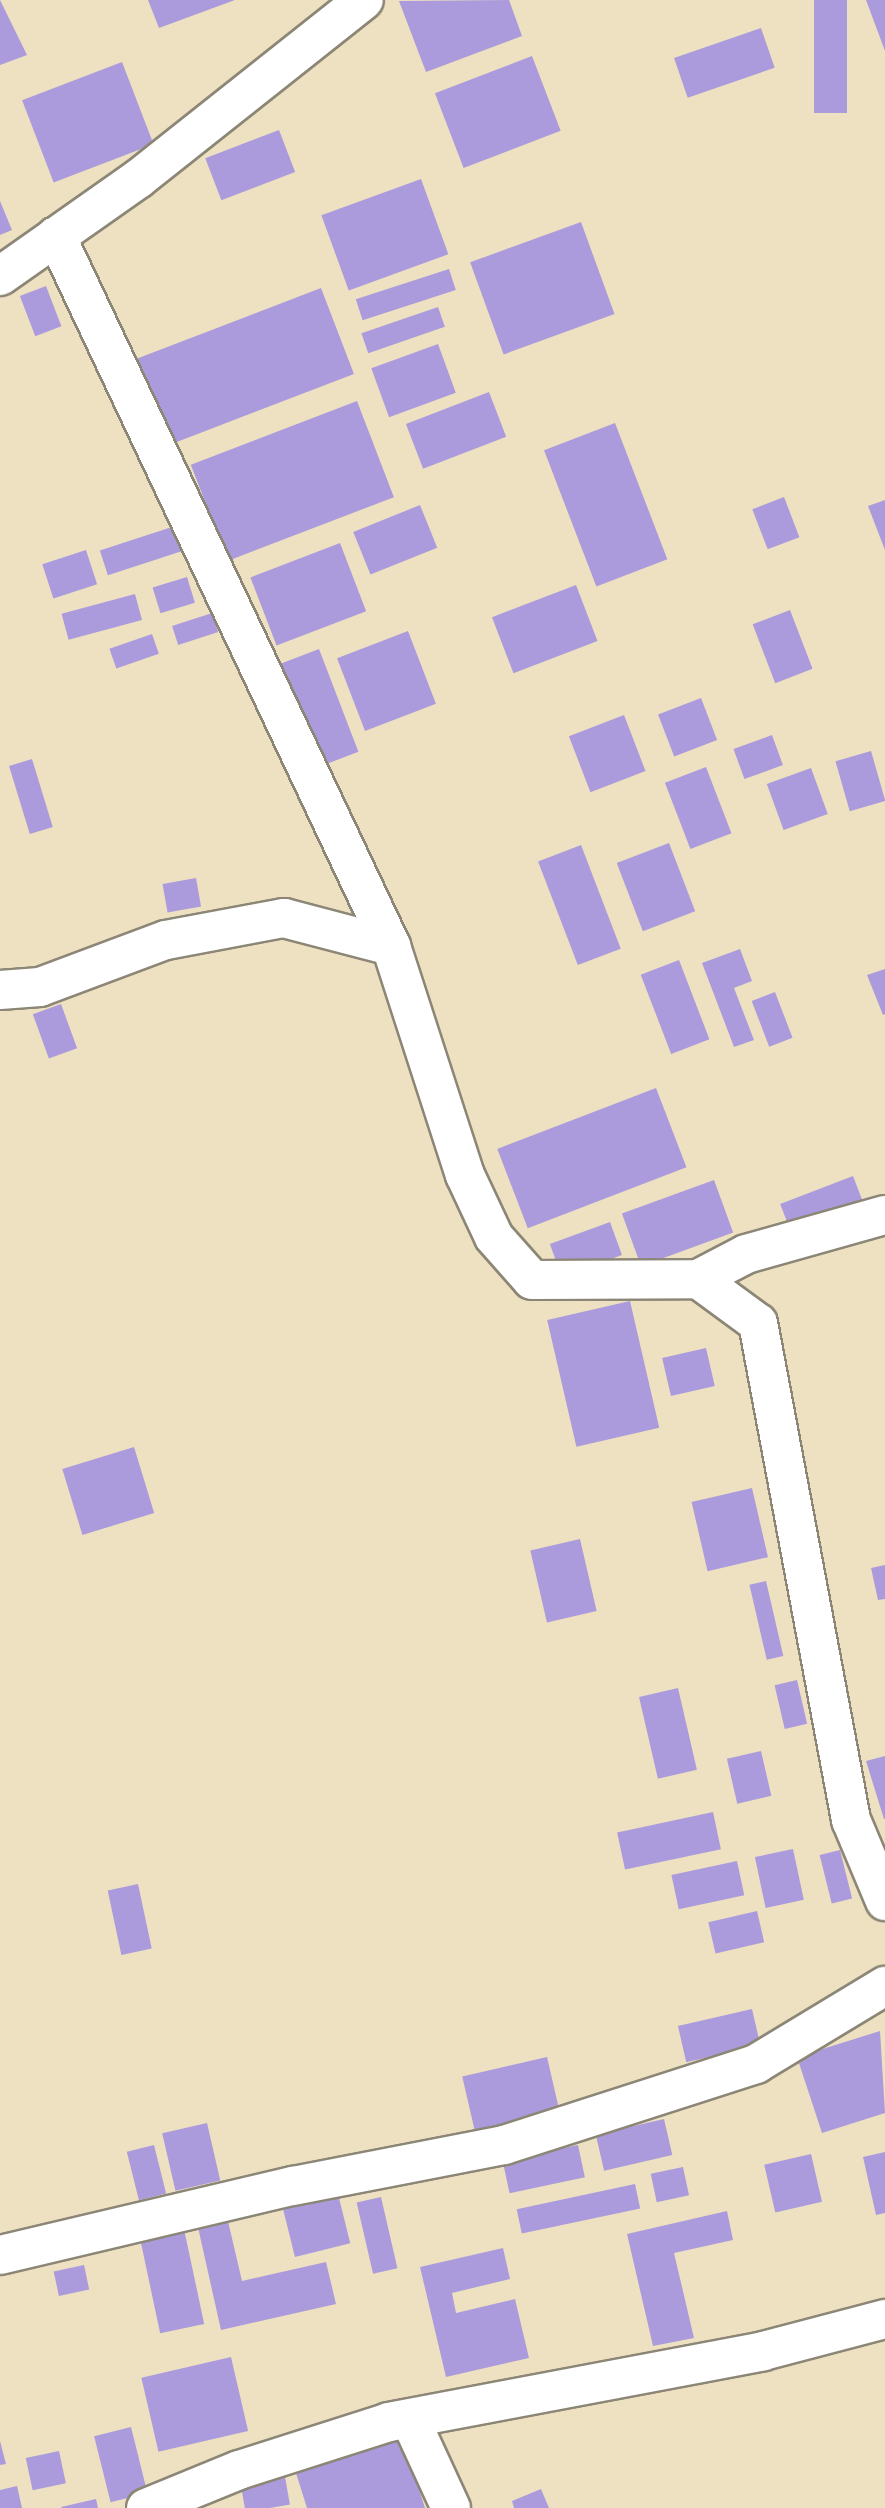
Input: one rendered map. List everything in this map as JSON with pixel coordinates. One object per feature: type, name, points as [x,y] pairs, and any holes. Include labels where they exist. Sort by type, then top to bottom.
[{"type":"street","points":[[0,276],[364,0]]},
{"type":"street","points":[[56,236],[391,946],[465,1175],[494,1237],[532,1280],[698,1279],[747,1254],[885,1215]]},
{"type":"street","points":[[0,990],[40,987],[166,940],[284,918],[391,946]]},
{"type":"street","points":[[698,1279],[758,1323],[851,1820],[885,1900]]},
{"type":"street","points":[[0,2255],[293,2186],[504,2145],[756,2064],[885,1986]]},
{"type":"street","points":[[146,2508],[239,2470],[410,2419],[763,2351],[885,2319]]},
{"type":"street","points":[[410,2419],[452,2508]]},
{"type":"building","points":[[0,0],[27,55],[0,65]]},
{"type":"building","points":[[148,0],[235,0],[159,28]]},
{"type":"building","points":[[509,0],[522,36],[426,72],[399,1]]},
{"type":"building","points":[[814,0],[847,0],[847,113],[814,113]]},
{"type":"building","points":[[866,0],[885,0],[885,51]]},
{"type":"building","points":[[761,28],[775,68],[688,98],[674,58]]},
{"type":"building","points":[[532,56],[561,131],[464,168],[435,93]]},
{"type":"building","points":[[122,62],[154,144],[54,183],[22,100]]},
{"type":"building","points":[[279,130],[295,172],[221,200],[205,158]]},
{"type":"building","points":[[421,179],[448,254],[349,290],[321,215]]},
{"type":"building","points":[[0,201],[12,230],[0,235]]},
{"type":"building","points":[[581,222],[615,314],[504,354],[470,262]]},
{"type":"building","points":[[449,269],[456,290],[363,320],[356,299]]},
{"type":"building","points":[[46,286],[61,326],[35,336],[20,296]]},
{"type":"building","points":[[321,288],[354,374],[164,447],[131,361]]},
{"type":"building","points":[[438,307],[445,327],[368,353],[361,333]]},
{"type":"building","points":[[438,344],[456,393],[389,417],[371,368]]},
{"type":"building","points":[[489,392],[506,437],[423,469],[406,424]]},
{"type":"building","points":[[357,401],[394,497],[228,561],[191,465]]},
{"type":"building","points":[[615,423],[667,559],[596,587],[544,450]]},
{"type":"building","points":[[784,497],[799,537],[768,549],[752,509]]},
{"type":"building","points":[[885,500],[885,550],[868,506]]},
{"type":"building","points":[[420,505],[437,548],[370,575],[353,532]]},
{"type":"building","points":[[175,526],[183,551],[108,575],[100,550]]},
{"type":"building","points":[[340,543],[366,611],[277,646],[250,577]]},
{"type":"building","points":[[86,550],[97,584],[53,598],[42,564]]},
{"type":"building","points":[[187,577],[195,603],[160,613],[153,588]]},
{"type":"building","points":[[576,585],[598,641],[513,673],[492,617]]},
{"type":"building","points":[[135,594],[142,620],[69,640],[62,614]]},
{"type":"building","points":[[790,610],[813,669],[775,683],[753,624]]},
{"type":"building","points":[[212,613],[218,632],[178,645],[172,626]]},
{"type":"building","points":[[408,631],[436,704],[365,731],[337,658]]},
{"type":"building","points":[[152,634],[159,654],[116,669],[109,649]]},
{"type":"building","points":[[319,649],[358,752],[317,767],[278,665]]},
{"type":"building","points":[[701,698],[717,740],[674,756],[658,714]]},
{"type":"building","points":[[624,715],[646,771],[590,792],[569,736]]},
{"type":"building","points":[[772,735],[783,765],[744,779],[733,749]]},
{"type":"building","points":[[871,751],[885,801],[850,811],[835,761]]},
{"type":"building","points":[[32,759],[53,827],[30,834],[9,766]]},
{"type":"building","points":[[706,767],[731,833],[690,849],[665,783]]},
{"type":"building","points":[[811,768],[828,814],[784,830],[767,784]]},
{"type":"building","points":[[669,843],[695,911],[643,931],[617,863]]},
{"type":"building","points":[[581,845],[621,949],[578,965],[538,861]]},
{"type":"building","points":[[196,878],[201,907],[168,912],[163,884]]},
{"type":"building","points":[[740,949],[752,981],[734,988],[754,1040],[734,1047],[702,963]]},
{"type":"building","points":[[679,960],[709,1039],[671,1054],[641,975]]},
{"type":"building","points":[[885,969],[885,1014],[883,1015],[867,975]]},
{"type":"building","points":[[775,992],[793,1038],[769,1047],[752,1001]]},
{"type":"building","points":[[61,1004],[77,1048],[49,1058],[33,1014]]},
{"type":"building","points":[[656,1088],[686,1167],[528,1228],[497,1149]]},
{"type":"building","points":[[853,1176],[864,1204],[791,1232],[780,1204]]},
{"type":"building","points":[[714,1180],[733,1233],[641,1266],[622,1214]]},
{"type":"building","points":[[610,1222],[622,1255],[562,1277],[550,1244]]},
{"type":"building","points":[[630,1301],[659,1428],[576,1447],[547,1320]]},
{"type":"building","points":[[706,1348],[715,1386],[671,1396],[662,1358]]},
{"type":"building","points":[[134,1447],[154,1513],[82,1535],[62,1469]]},
{"type":"building","points":[[752,1488],[768,1557],[708,1571],[692,1502]]},
{"type":"building","points":[[580,1539],[597,1611],[547,1623],[530,1550]]},
{"type":"building","points":[[885,1565],[885,1599],[878,1600],[871,1568]]},
{"type":"building","points":[[766,1581],[783,1656],[767,1660],[749,1585]]},
{"type":"building","points":[[797,1680],[807,1724],[785,1729],[775,1685]]},
{"type":"building","points":[[678,1688],[697,1770],[658,1779],[639,1697]]},
{"type":"building","points":[[761,1751],[771,1796],[737,1804],[727,1759]]},
{"type":"building","points":[[885,1756],[885,1819],[884,1819],[866,1761]]},
{"type":"building","points":[[713,1812],[721,1849],[625,1870],[617,1832]]},
{"type":"building","points":[[793,1849],[804,1900],[766,1908],[755,1857]]},
{"type":"building","points":[[840,1850],[852,1899],[832,1904],[820,1855]]},
{"type":"building","points":[[737,1861],[744,1895],[679,1909],[671,1875]]},
{"type":"building","points":[[138,1884],[152,1949],[121,1955],[108,1890]]},
{"type":"building","points":[[757,1911],[764,1942],[715,1953],[708,1922]]},
{"type":"building","points":[[752,2009],[760,2045],[686,2062],[678,2026]]},
{"type":"building","points":[[880,2031],[885,2113],[822,2133],[797,2057]]},
{"type":"building","points":[[547,2057],[560,2114],[475,2133],[462,2077]]},
{"type":"building","points":[[664,2119],[672,2155],[604,2171],[596,2135]]},
{"type":"building","points":[[207,2123],[220,2180],[175,2191],[162,2133]]},
{"type":"building","points":[[154,2145],[166,2194],[139,2200],[127,2152]]},
{"type":"building","points":[[578,2145],[585,2177],[510,2193],[503,2161]]},
{"type":"building","points":[[885,2152],[885,2213],[876,2215],[863,2157]]},
{"type":"building","points":[[811,2154],[822,2202],[775,2213],[764,2165]]},
{"type":"building","points":[[683,2167],[689,2195],[657,2202],[651,2174]]},
{"type":"building","points":[[635,2184],[640,2208],[522,2234],[517,2209]]},
{"type":"building","points":[[336,2186],[350,2243],[295,2257],[281,2200]]},
{"type":"building","points":[[381,2197],[397,2268],[373,2274],[357,2203]]},
{"type":"building","points":[[727,2211],[733,2240],[674,2253],[694,2338],[653,2346],[627,2234]]},
{"type":"building","points":[[227,2217],[242,2281],[326,2262],[336,2304],[221,2330],[197,2223]]},
{"type":"building","points":[[184,2229],[204,2324],[160,2333],[140,2238]]},
{"type":"building","points":[[503,2248],[510,2279],[452,2293],[456,2313],[515,2299],[529,2358],[446,2377],[420,2267]]},
{"type":"building","points":[[84,2265],[89,2289],[59,2296],[54,2271]]},
{"type":"building","points":[[231,2357],[248,2431],[158,2452],[141,2378]]},
{"type":"building","points":[[131,2427],[147,2493],[111,2502],[94,2436]]},
{"type":"building","points":[[402,2436],[425,2508],[307,2508],[295,2470]]},
{"type":"building","points":[[0,2441],[6,2464],[0,2465]]},
{"type":"building","points":[[59,2451],[66,2483],[33,2490],[26,2458]]},
{"type":"building","points":[[284,2471],[290,2504],[245,2508],[240,2479]]},
{"type":"building","points":[[17,2486],[22,2508],[0,2508],[0,2490]]},
{"type":"building","points":[[541,2489],[549,2508],[514,2508],[512,2501]]},
{"type":"building","points":[[96,2499],[98,2508],[61,2507]]}]
